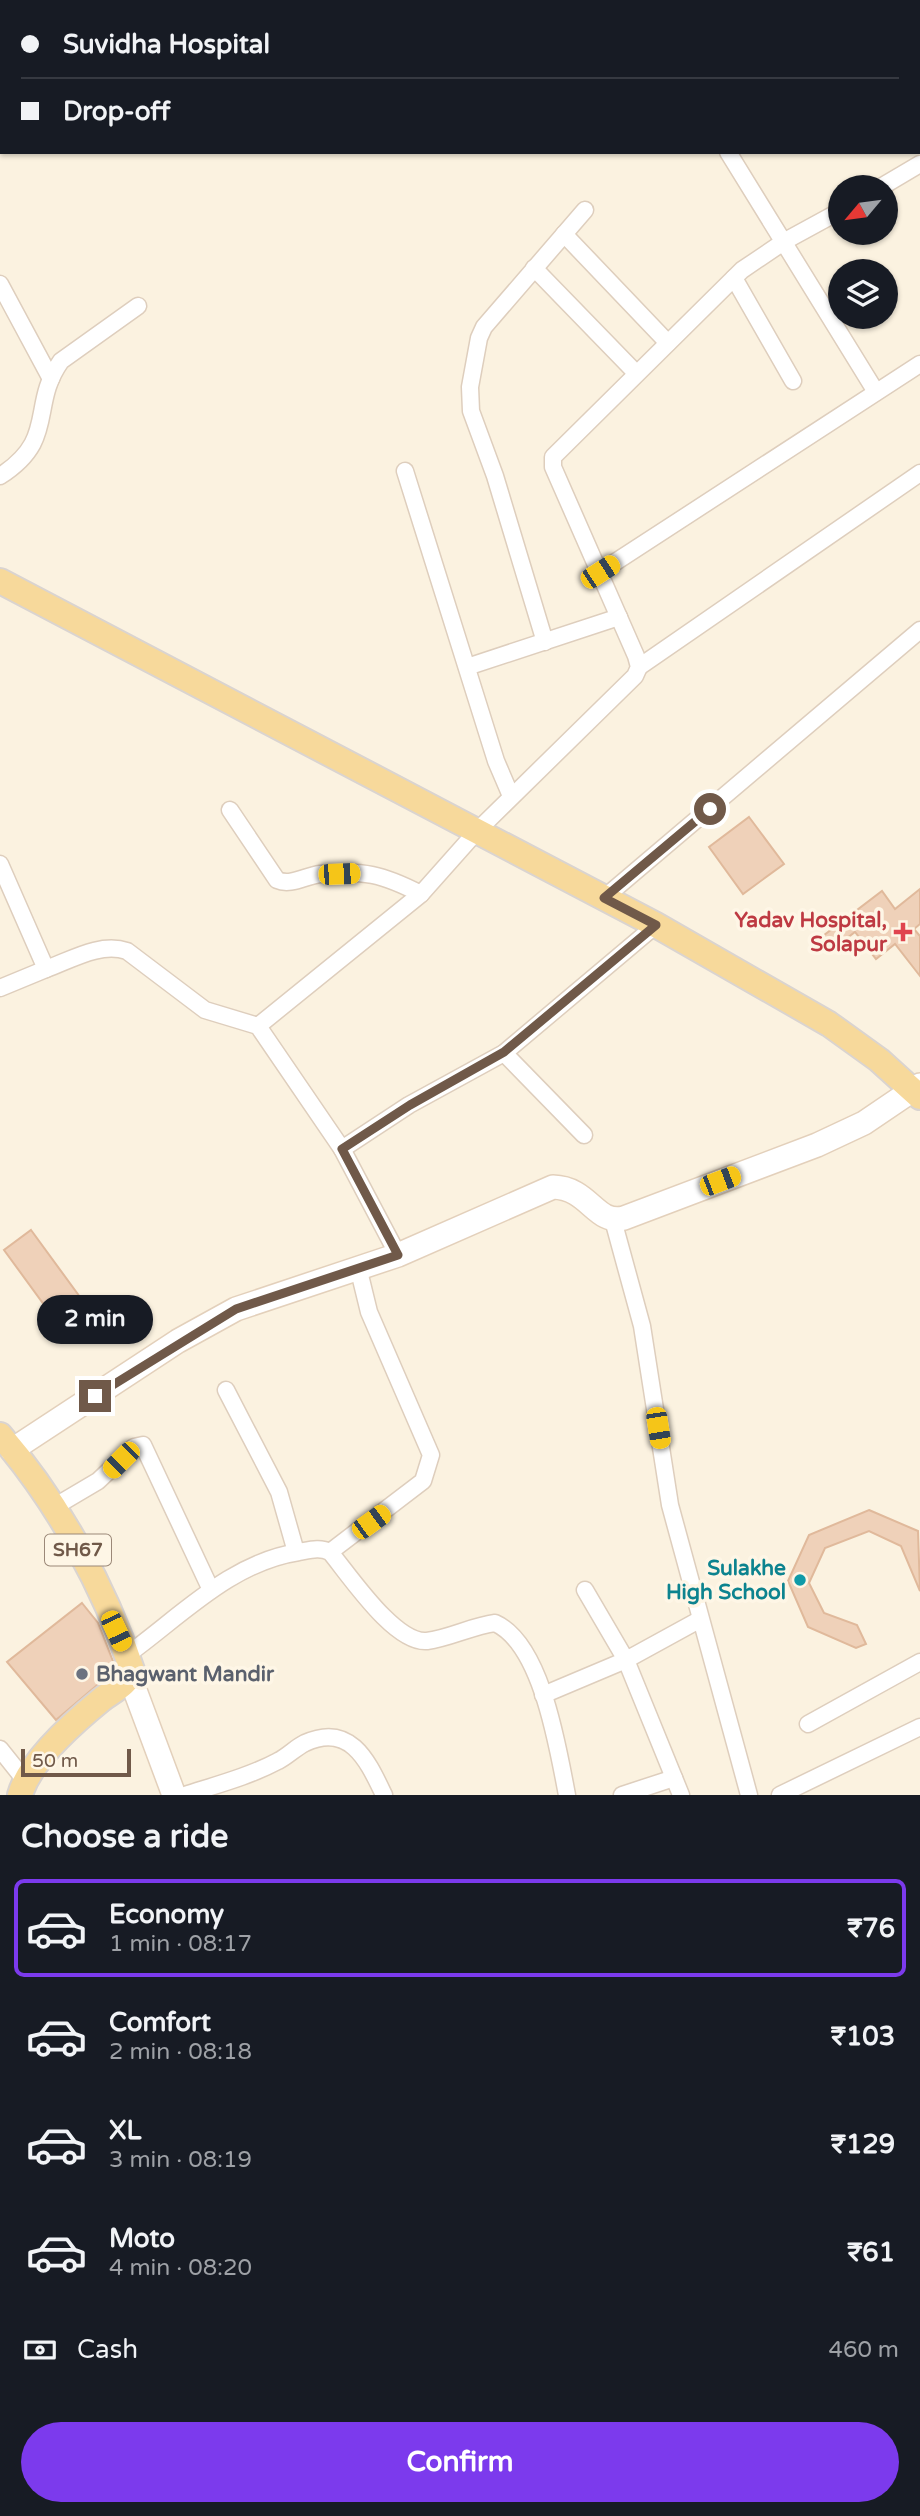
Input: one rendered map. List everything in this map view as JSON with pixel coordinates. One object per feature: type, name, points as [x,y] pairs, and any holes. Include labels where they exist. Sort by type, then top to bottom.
[{"type":"main road","points":[[0,581],[656,925],[830,1024],[917,1091],[864,1123],[817,1145],[614,1220],[603,1215],[577,1191],[553,1187],[398,1255],[236,1309],[6,1443]]},
{"type":"main road","name":"SH67","points":[[6,1443],[54,1507],[83,1559],[129,1666]]},
{"type":"main road","points":[[22,1787],[68,1731],[129,1666],[174,1795]]},
{"type":"street","points":[[729,154],[876,393]]},
{"type":"street","points":[[898,177],[920,164]]},
{"type":"street","points":[[545,642],[469,400],[479,338],[484,327],[585,210]]},
{"type":"street","points":[[639,667],[553,467],[553,457],[734,278],[785,241],[828,218]]},
{"type":"street","points":[[564,234],[668,343]]},
{"type":"street","points":[[534,268],[636,373]]},
{"type":"street","points":[[734,278],[793,381]]},
{"type":"street","points":[[0,284],[51,379]]},
{"type":"street","points":[[0,476],[28,454],[36,441],[51,379],[61,361],[138,306]]},
{"type":"street","points":[[600,572],[920,364]]},
{"type":"street","points":[[405,471],[496,761],[511,796]]},
{"type":"street","points":[[258,1026],[421,894],[511,796],[635,676],[639,667],[920,473]]},
{"type":"street","points":[[467,667],[619,617]]},
{"type":"street","points":[[604,898],[920,630]]},
{"type":"street","points":[[230,810],[277,880],[291,882],[317,874],[374,874],[386,876],[421,894]]},
{"type":"street","points":[[0,864],[46,969]]},
{"type":"street","points":[[342,1149],[410,1105],[504,1052],[656,925]]},
{"type":"street","points":[[0,988],[46,969],[115,947],[127,951],[205,1010],[258,1026],[342,1149],[398,1255]]},
{"type":"street","points":[[504,1052],[584,1135]]},
{"type":"street","points":[[614,1220],[642,1326],[670,1505],[699,1620],[749,1795]]},
{"type":"street","points":[[330,1552],[423,1481],[431,1455],[369,1312],[358,1267]]},
{"type":"street","points":[[226,1390],[279,1492],[296,1552]]},
{"type":"street","points":[[54,1507],[98,1481],[134,1447],[143,1446],[211,1590]]},
{"type":"street","points":[[129,1666],[211,1590],[256,1564],[296,1552],[323,1548],[330,1552],[394,1627],[407,1637],[431,1640],[486,1624],[504,1627],[530,1662],[543,1695],[567,1795]]},
{"type":"street","points":[[585,1590],[626,1660],[681,1795]]},
{"type":"street","points":[[543,1695],[626,1660],[699,1620]]},
{"type":"street","points":[[808,1724],[920,1662]]},
{"type":"street","points":[[780,1795],[920,1727]]},
{"type":"street","points":[[186,1795],[267,1766],[308,1742],[323,1738],[345,1741],[357,1747],[384,1795]]},
{"type":"street","points":[[0,1749],[22,1787]]},
{"type":"street","points":[[622,1795],[674,1778]]},
{"type":"building","points":[[749,817],[784,864],[743,894],[709,847]]},
{"type":"building","points":[[920,889],[920,924],[914,929],[920,936],[920,976],[895,944],[876,959],[855,932],[829,952],[819,939],[882,891],[895,909]]},
{"type":"building","points":[[31,1230],[88,1308],[61,1328],[4,1250]]},
{"type":"building","name":"Sulakhe High School","points":[[869,1510],[918,1531],[920,1591],[901,1546],[869,1531],[825,1548],[809,1583],[824,1613],[857,1625],[866,1644],[856,1648],[808,1627],[788,1581],[809,1535]]},
{"type":"building","name":"Bhagwant Mandir","points":[[82,1603],[98,1623],[116,1669],[56,1720],[7,1662]]},
{"type":"place","name":"Yadav Hospital, Solapur","points":[[903,932]]},
{"type":"place","name":"Sulakhe High School","points":[[800,1580]]},
{"type":"place","name":"Bhagwant Mandir","points":[[82,1674]]},
{"type":"route","points":[[95,1396],[178,1342],[236,1309],[398,1255],[342,1149],[410,1105],[504,1052],[656,925],[604,898],[710,809]]}]
